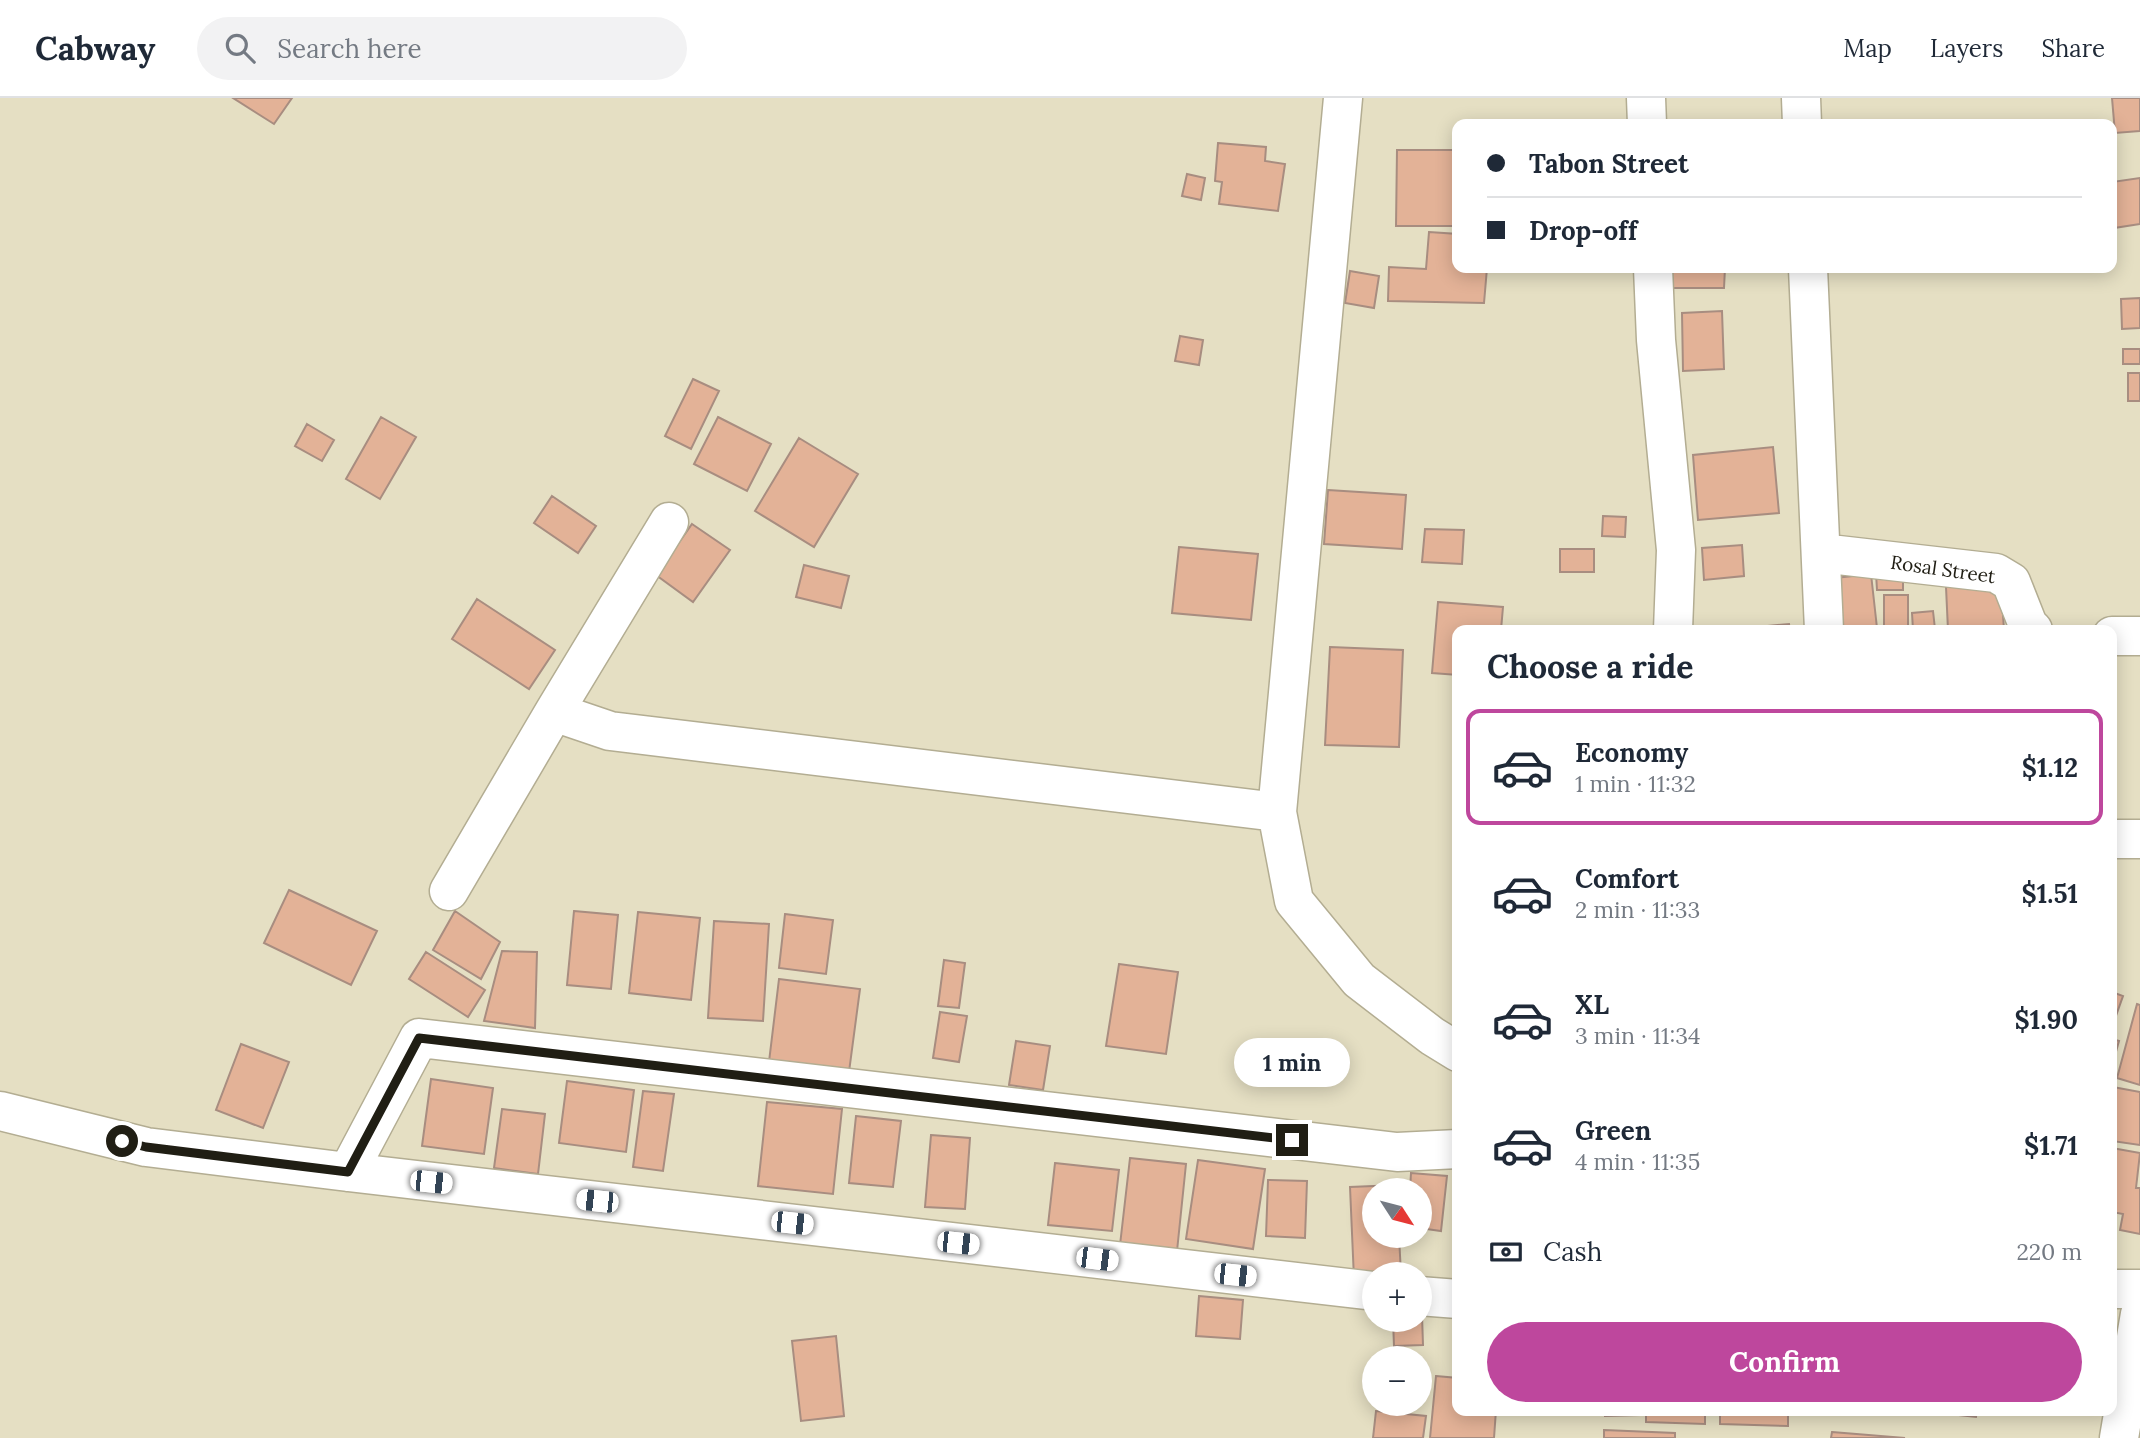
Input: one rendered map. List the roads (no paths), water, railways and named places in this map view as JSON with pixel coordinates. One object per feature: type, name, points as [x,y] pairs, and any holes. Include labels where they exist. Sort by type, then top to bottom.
[{"type":"street","points":[[1343,98],[1277,812],[1294,901],[1359,980],[1452,1048]]},
{"type":"street","points":[[1646,98],[1647,119]]},
{"type":"street","points":[[1801,98],[1802,119]]},
{"type":"street","points":[[1653,273],[1656,340],[1676,550],[1673,625]]},
{"type":"street","points":[[1808,273],[1824,625]]},
{"type":"street","points":[[449,891],[669,522]]},
{"type":"street","name":"Rosal Street","points":[[1821,553],[1996,573],[2011,582],[2028,625]]},
{"type":"street","points":[[2117,636],[2140,636]]},
{"type":"street","points":[[554,712],[610,731],[1277,812]]},
{"type":"street","points":[[2117,839],[2140,839]]},
{"type":"street","points":[[348,1172],[419,1038],[1397,1152],[1452,1149]]},
{"type":"street","points":[[0,1111],[146,1147],[1362,1290]]},
{"type":"street","points":[[2117,1290],[2140,1289]]},
{"type":"street","points":[[1432,1297],[1452,1299]]},
{"type":"street","points":[[2119,1438],[2140,1314]]}]
